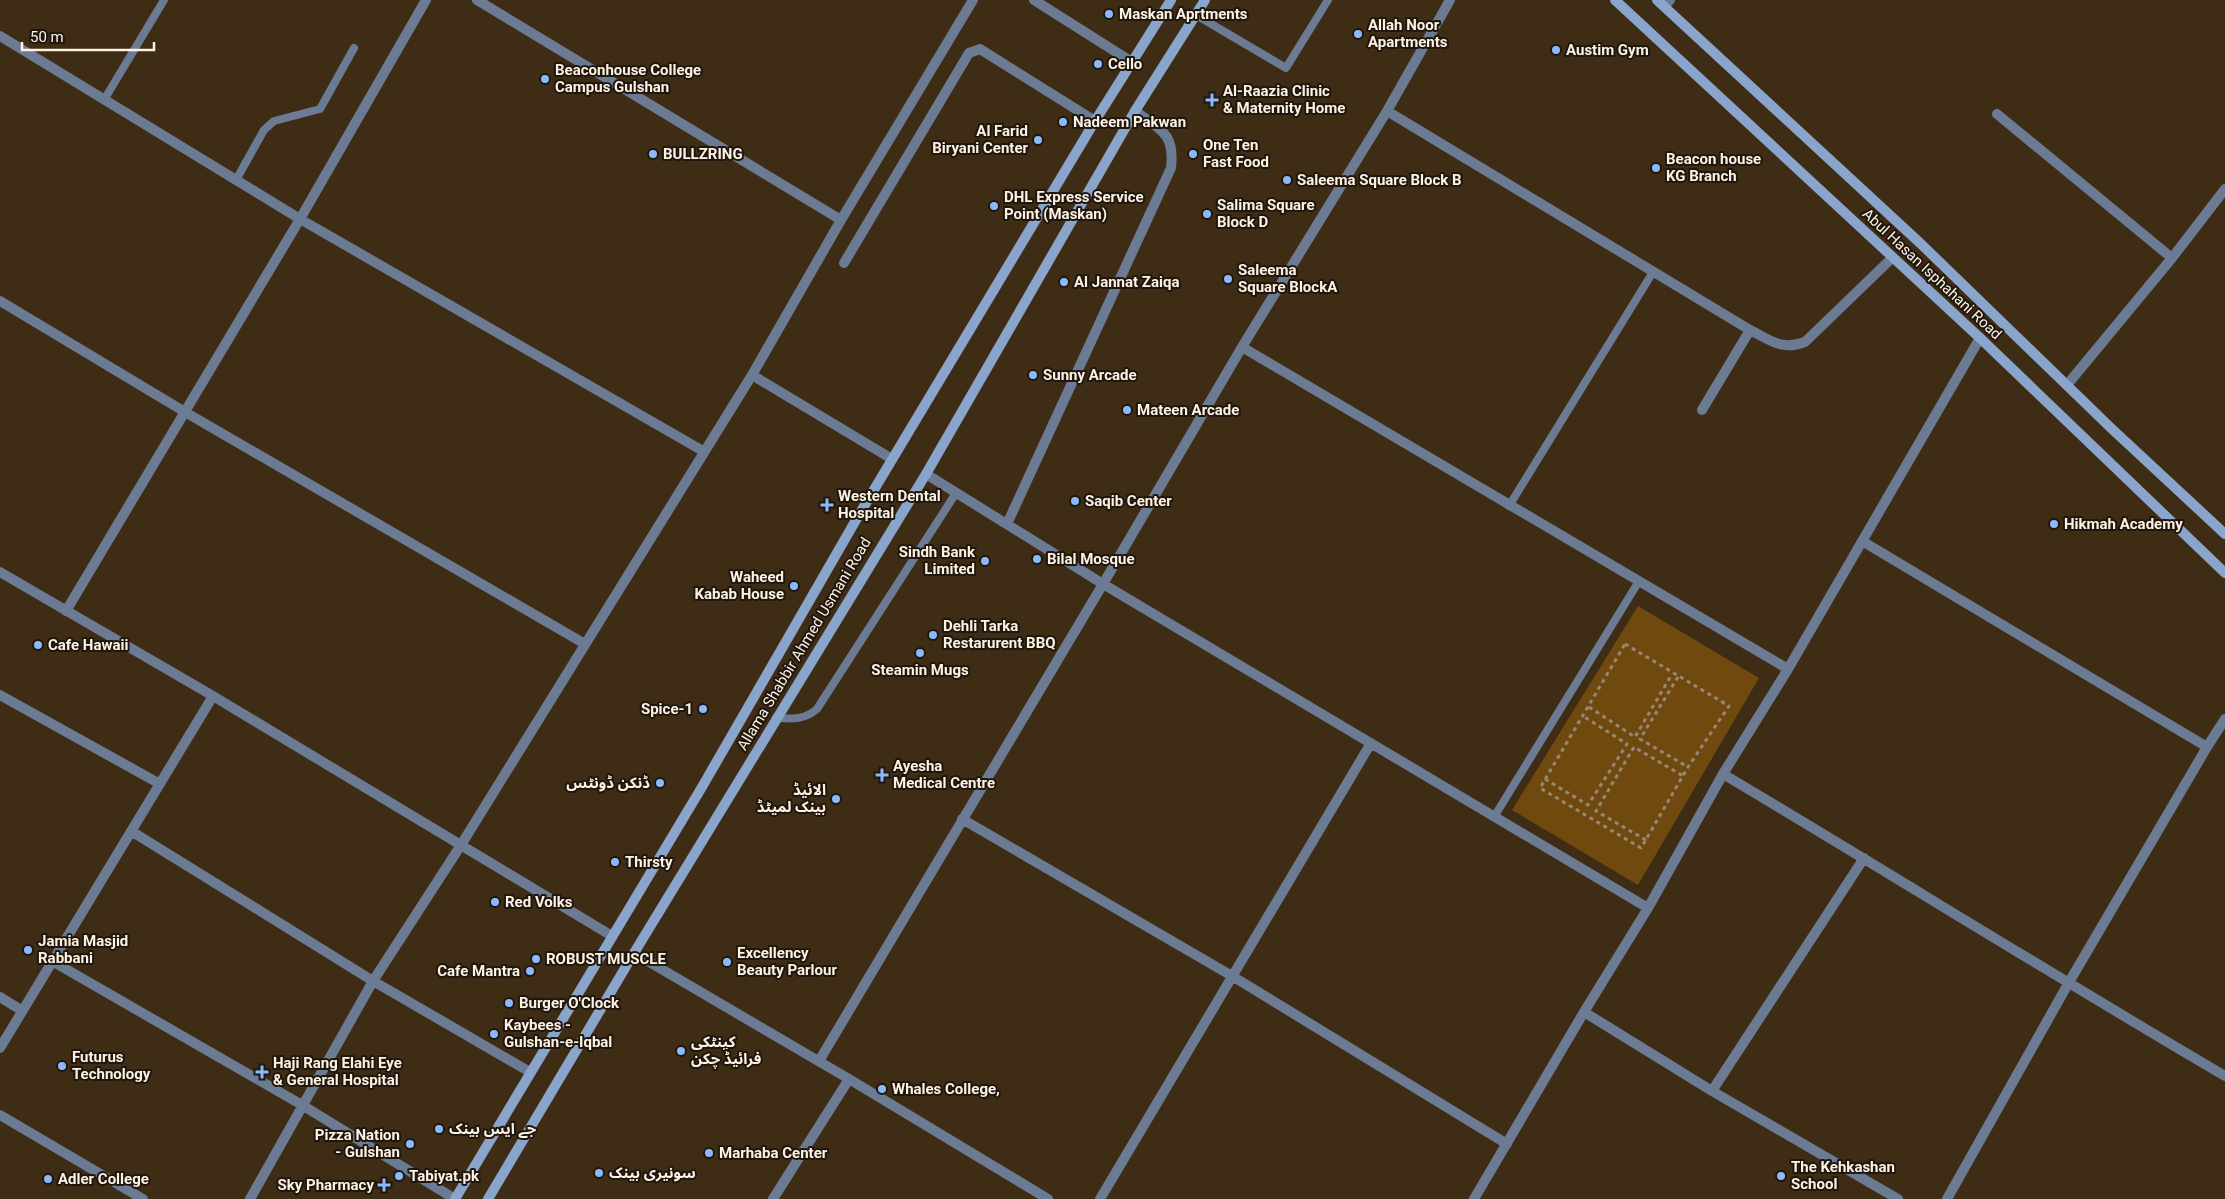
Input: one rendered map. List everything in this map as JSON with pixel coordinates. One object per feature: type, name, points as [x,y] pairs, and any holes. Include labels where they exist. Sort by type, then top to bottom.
[{"type":"main road","name":"Allama Shabbir Ahmed Usmani Road","points":[[455,1199],[702,787],[892,459],[1095,121],[1171,0]]},
{"type":"main road","name":"Allama Shabbir Ahmed Usmani Road","points":[[488,1199],[634,953],[926,474],[1136,111],[1205,0]]},
{"type":"main road","name":"Abul Hasan Isphahani Road","points":[[1615,0],[1980,338],[2225,573]]},
{"type":"main road","name":"Abul Hasan Isphahani Road","points":[[1664,2],[2225,534]]},
{"type":"street","points":[[66,611],[300,219],[426,0]]},
{"type":"street","points":[[477,0],[841,220]]},
{"type":"street","points":[[250,1199],[374,981],[752,376],[841,220],[972,0]]},
{"type":"street","points":[[1034,0],[1132,62]]},
{"type":"street","points":[[819,1061],[1242,347],[1387,111],[1450,0]]},
{"type":"street","points":[[0,36],[300,219],[703,452]]},
{"type":"street","points":[[844,263],[969,53],[980,49],[1095,121]]},
{"type":"street","points":[[1007,524],[1171,168],[1173,151],[1166,134],[1136,111]]},
{"type":"street","points":[[1387,111],[1750,330],[1782,346],[1794,346],[1805,342],[1892,258]]},
{"type":"street","points":[[1997,114],[2172,258]]},
{"type":"street","points":[[2067,385],[2172,258],[2225,189]]},
{"type":"street","points":[[0,301],[185,412],[585,644]]},
{"type":"street","points":[[1702,410],[1750,330]]},
{"type":"street","points":[[1474,1199],[1584,1012],[1648,908],[1723,774],[1788,669],[1980,338]]},
{"type":"street","points":[[1242,347],[1788,669]]},
{"type":"street","points":[[752,376],[892,459]]},
{"type":"street","points":[[926,474],[1103,584],[1648,908]]},
{"type":"street","points":[[1862,541],[2207,746]]},
{"type":"street","points":[[0,572],[213,696],[612,936]]},
{"type":"street","points":[[0,694],[160,784]]},
{"type":"street","points":[[0,1048],[21,1010],[213,696]]},
{"type":"street","points":[[1947,1199],[2068,984],[2207,746],[2225,719]]},
{"type":"street","points":[[1100,1199],[1371,743]]},
{"type":"street","points":[[1723,774],[1864,858],[2068,984],[2225,1076]]},
{"type":"street","points":[[962,819],[1232,976],[1507,1144]]},
{"type":"street","points":[[132,831],[374,981],[530,1072]]},
{"type":"street","points":[[1712,1090],[1864,858]]},
{"type":"street","points":[[634,953],[819,1061],[1048,1199]]},
{"type":"street","points":[[52,961],[302,1106],[455,1199]]},
{"type":"street","points":[[0,997],[21,1010]]},
{"type":"street","points":[[1584,1012],[1712,1090],[1898,1199]]},
{"type":"street","points":[[773,1199],[849,1079]]},
{"type":"street","points":[[0,1115],[143,1199]]},
{"type":"lane","points":[[104,100],[164,0]]},
{"type":"lane","points":[[1196,15],[1286,68],[1328,0]]},
{"type":"lane","points":[[236,180],[264,130],[274,121],[320,109],[354,48]]},
{"type":"lane","points":[[1509,506],[1653,272]]},
{"type":"lane","points":[[776,718],[798,720],[809,716],[817,709],[956,493]]},
{"type":"lane","points":[[1494,817],[1639,581]]},
{"type":"path","points":[[1625,644],[1678,677],[1729,706],[1688,767],[1641,848],[1540,788],[1625,644]]},
{"type":"path","points":[[1589,707],[1635,737],[1672,674]]},
{"type":"path","points":[[1678,677],[1640,739],[1688,767]]},
{"type":"path","points":[[1545,779],[1588,805],[1627,744],[1583,716]]},
{"type":"path","points":[[1646,840],[1596,811],[1634,747],[1683,776]]},
{"type":"shaded area","points":[[1638,606],[1759,678],[1638,885],[1512,810]]},
{"type":"place","name":"Maskan Aprtments","points":[[1109,14]]},
{"type":"place","name":"Allah Noor Apartments","points":[[1358,34]]},
{"type":"place","name":"Austim Gym","points":[[1556,50]]},
{"type":"place","name":"Cello","points":[[1098,64]]},
{"type":"place","name":"Beaconhouse College Campus Gulshan","points":[[545,79]]},
{"type":"place","name":"Al-Raazia Clinic & Maternity Home","points":[[1212,100]]},
{"type":"place","name":"Nadeem Pakwan","points":[[1063,122]]},
{"type":"place","name":"Al Farid Biryani Center","points":[[1038,140]]},
{"type":"place","name":"BULLZRING","points":[[653,154]]},
{"type":"place","name":"One Ten Fast Food","points":[[1193,154]]},
{"type":"place","name":"Beacon house KG Branch","points":[[1656,168]]},
{"type":"place","name":"Saleema Square Block B","points":[[1287,180]]},
{"type":"place","name":"DHL Express Service Point (Maskan)","points":[[994,206]]},
{"type":"place","name":"Salima Square Block D","points":[[1207,214]]},
{"type":"place","name":"Saleema Square BlockA","points":[[1228,279]]},
{"type":"place","name":"Al Jannat Zaiqa","points":[[1064,282]]},
{"type":"place","name":"Sunny Arcade","points":[[1033,375]]},
{"type":"place","name":"Mateen Arcade","points":[[1127,410]]},
{"type":"place","name":"Saqib Center","points":[[1075,501]]},
{"type":"place","name":"Western Dental Hospital","points":[[827,505]]},
{"type":"place","name":"Hikmah Academy","points":[[2054,524]]},
{"type":"place","name":"Bilal Mosque","points":[[1037,559]]},
{"type":"place","name":"Sindh Bank Limited","points":[[985,561]]},
{"type":"place","name":"Waheed Kabab House","points":[[794,586]]},
{"type":"place","name":"Dehli Tarka Restarurent BBQ","points":[[933,635]]},
{"type":"place","name":"Cafe Hawaii","points":[[38,645]]},
{"type":"place","name":"Steamin Mugs","points":[[920,653]]},
{"type":"place","name":"Spice-1","points":[[703,709]]},
{"type":"place","name":"Ayesha Medical Centre","points":[[882,775]]},
{"type":"place","name":"ڈنکن ڈونٹس","points":[[660,783]]},
{"type":"place","name":"الائیڈ بینک لمیٹڈ","points":[[836,799]]},
{"type":"place","name":"Thirsty","points":[[615,862]]},
{"type":"place","name":"Red Volks","points":[[495,902]]},
{"type":"place","name":"Jamia Masjid Rabbani","points":[[28,950]]},
{"type":"place","name":"ROBUST MUSCLE","points":[[536,959]]},
{"type":"place","name":"Excellency Beauty Parlour","points":[[727,962]]},
{"type":"place","name":"Cafe Mantra","points":[[530,971]]},
{"type":"place","name":"Burger O'Clock","points":[[509,1003]]},
{"type":"place","name":"Kaybees - Gulshan-e-Iqbal","points":[[494,1034]]},
{"type":"place","name":"کینٹکی فرائیڈ چکن","points":[[681,1051]]},
{"type":"place","name":"Futurus Technology","points":[[62,1066]]},
{"type":"place","name":"Haji Rang Elahi Eye & General Hospital","points":[[262,1072]]},
{"type":"place","name":"Whales College,","points":[[882,1089]]},
{"type":"place","name":"جے ایس بینک","points":[[439,1129]]},
{"type":"place","name":"Pizza Nation - Gulshan","points":[[410,1144]]},
{"type":"place","name":"Marhaba Center","points":[[709,1153]]},
{"type":"place","name":"سونیری بینک","points":[[599,1173]]},
{"type":"place","name":"Tabiyat.pk","points":[[399,1176]]},
{"type":"place","name":"The Kehkashan School","points":[[1781,1176]]},
{"type":"place","name":"Adler College","points":[[48,1179]]},
{"type":"place","name":"Sky Pharmacy","points":[[384,1185]]}]
